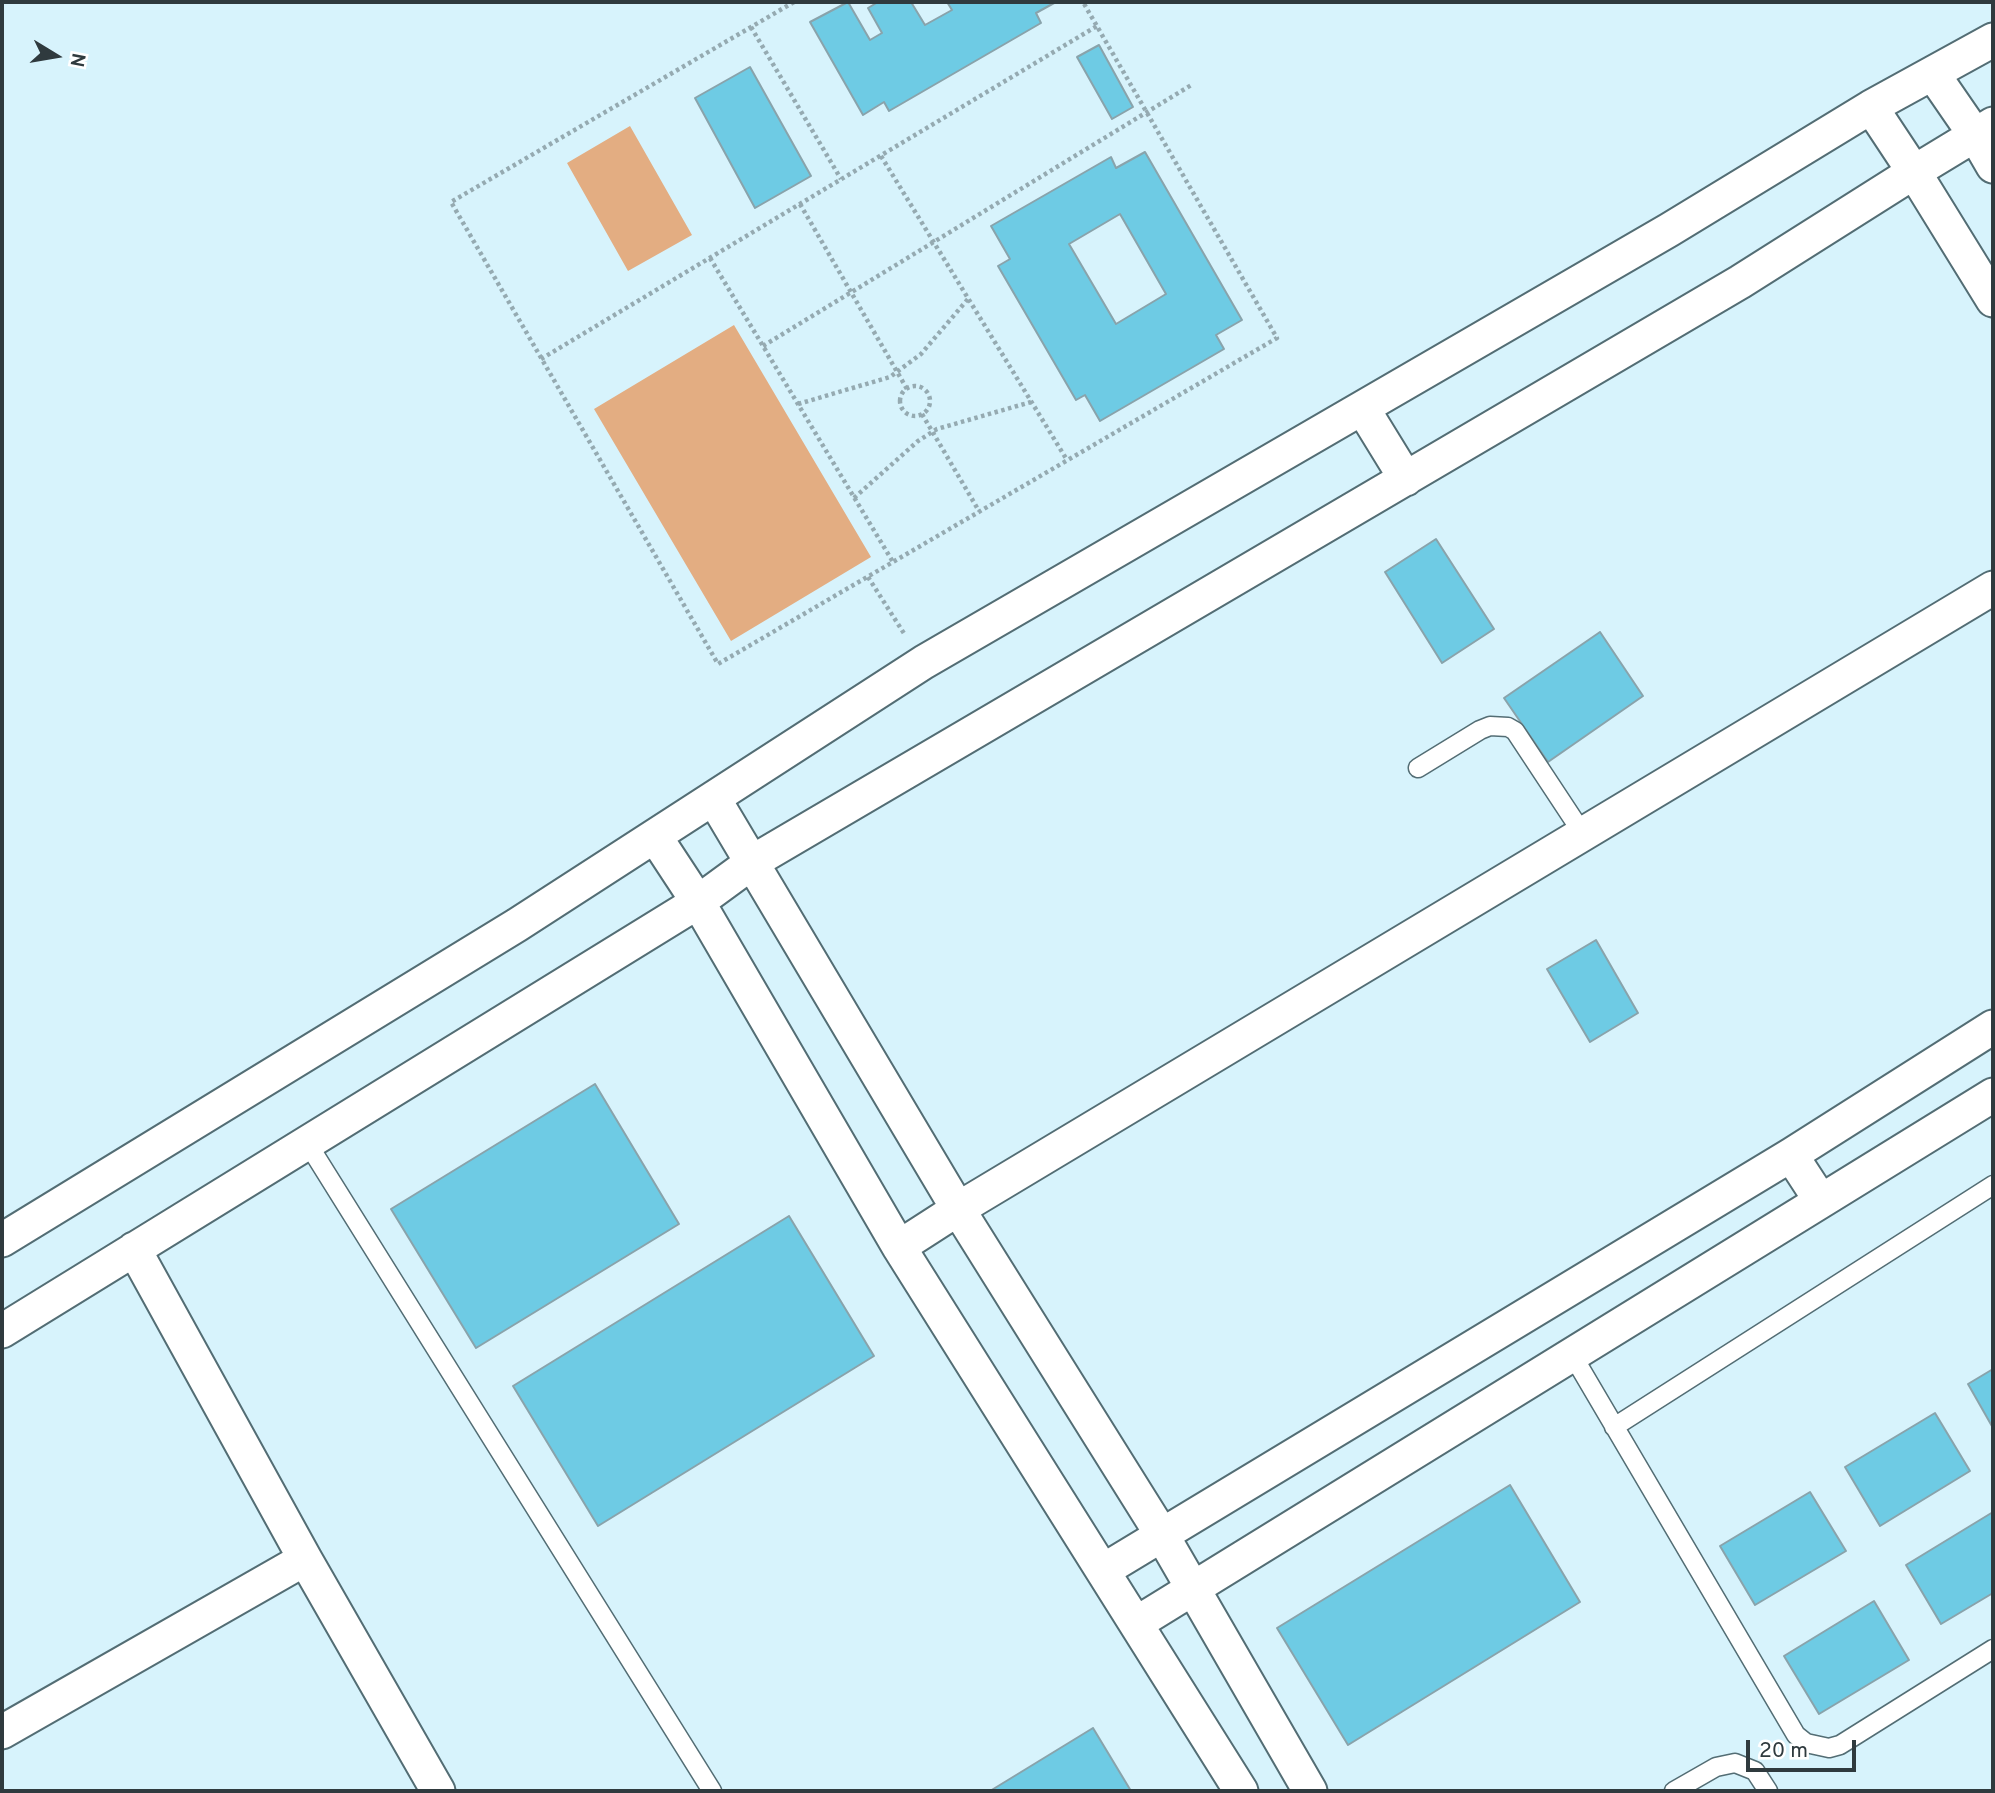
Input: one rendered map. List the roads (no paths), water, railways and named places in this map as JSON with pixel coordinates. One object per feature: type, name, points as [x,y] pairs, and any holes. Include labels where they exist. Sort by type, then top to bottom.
[{"type":"street","points":[[2,1240],[656,838],[924,662],[1669,230],[1871,107],[1993,40]]},
{"type":"street","points":[[1933,74],[1984,129],[1993,166]]},
{"type":"street","points":[[1871,107],[1993,300]]},
{"type":"street","points":[[2,1331],[698,902],[754,861],[1740,282],[1984,129]]},
{"type":"street","points":[[1363,409],[1406,479]]},
{"type":"street","points":[[899,1247],[958,1209],[1993,588]]},
{"type":"street","points":[[714,799],[754,861],[958,1209],[1162,1535],[1310,1791]]},
{"type":"street","points":[[656,838],[698,902],[899,1247],[1241,1791]]},
{"type":"street","points":[[1104,1570],[1791,1155],[1993,1027]]},
{"type":"street","points":[[1137,1623],[1993,1095]]},
{"type":"street","points":[[1791,1155],[1821,1201]]},
{"type":"street","points":[[134,1248],[305,1559],[439,1791]]},
{"type":"street","points":[[2,1732],[305,1559]]},
{"type":"lane","points":[[1418,768],[1479,730],[1490,726],[1508,727],[1515,731],[1583,834]]},
{"type":"lane","points":[[308,1144],[712,1791]]},
{"type":"lane","points":[[1614,1427],[1993,1185]]},
{"type":"lane","points":[[1573,1356],[1796,1735],[1806,1743],[1829,1748],[1840,1745],[1993,1649]]},
{"type":"lane","points":[[1674,1791],[1716,1767],[1735,1763],[1755,1771],[1768,1791]]}]
